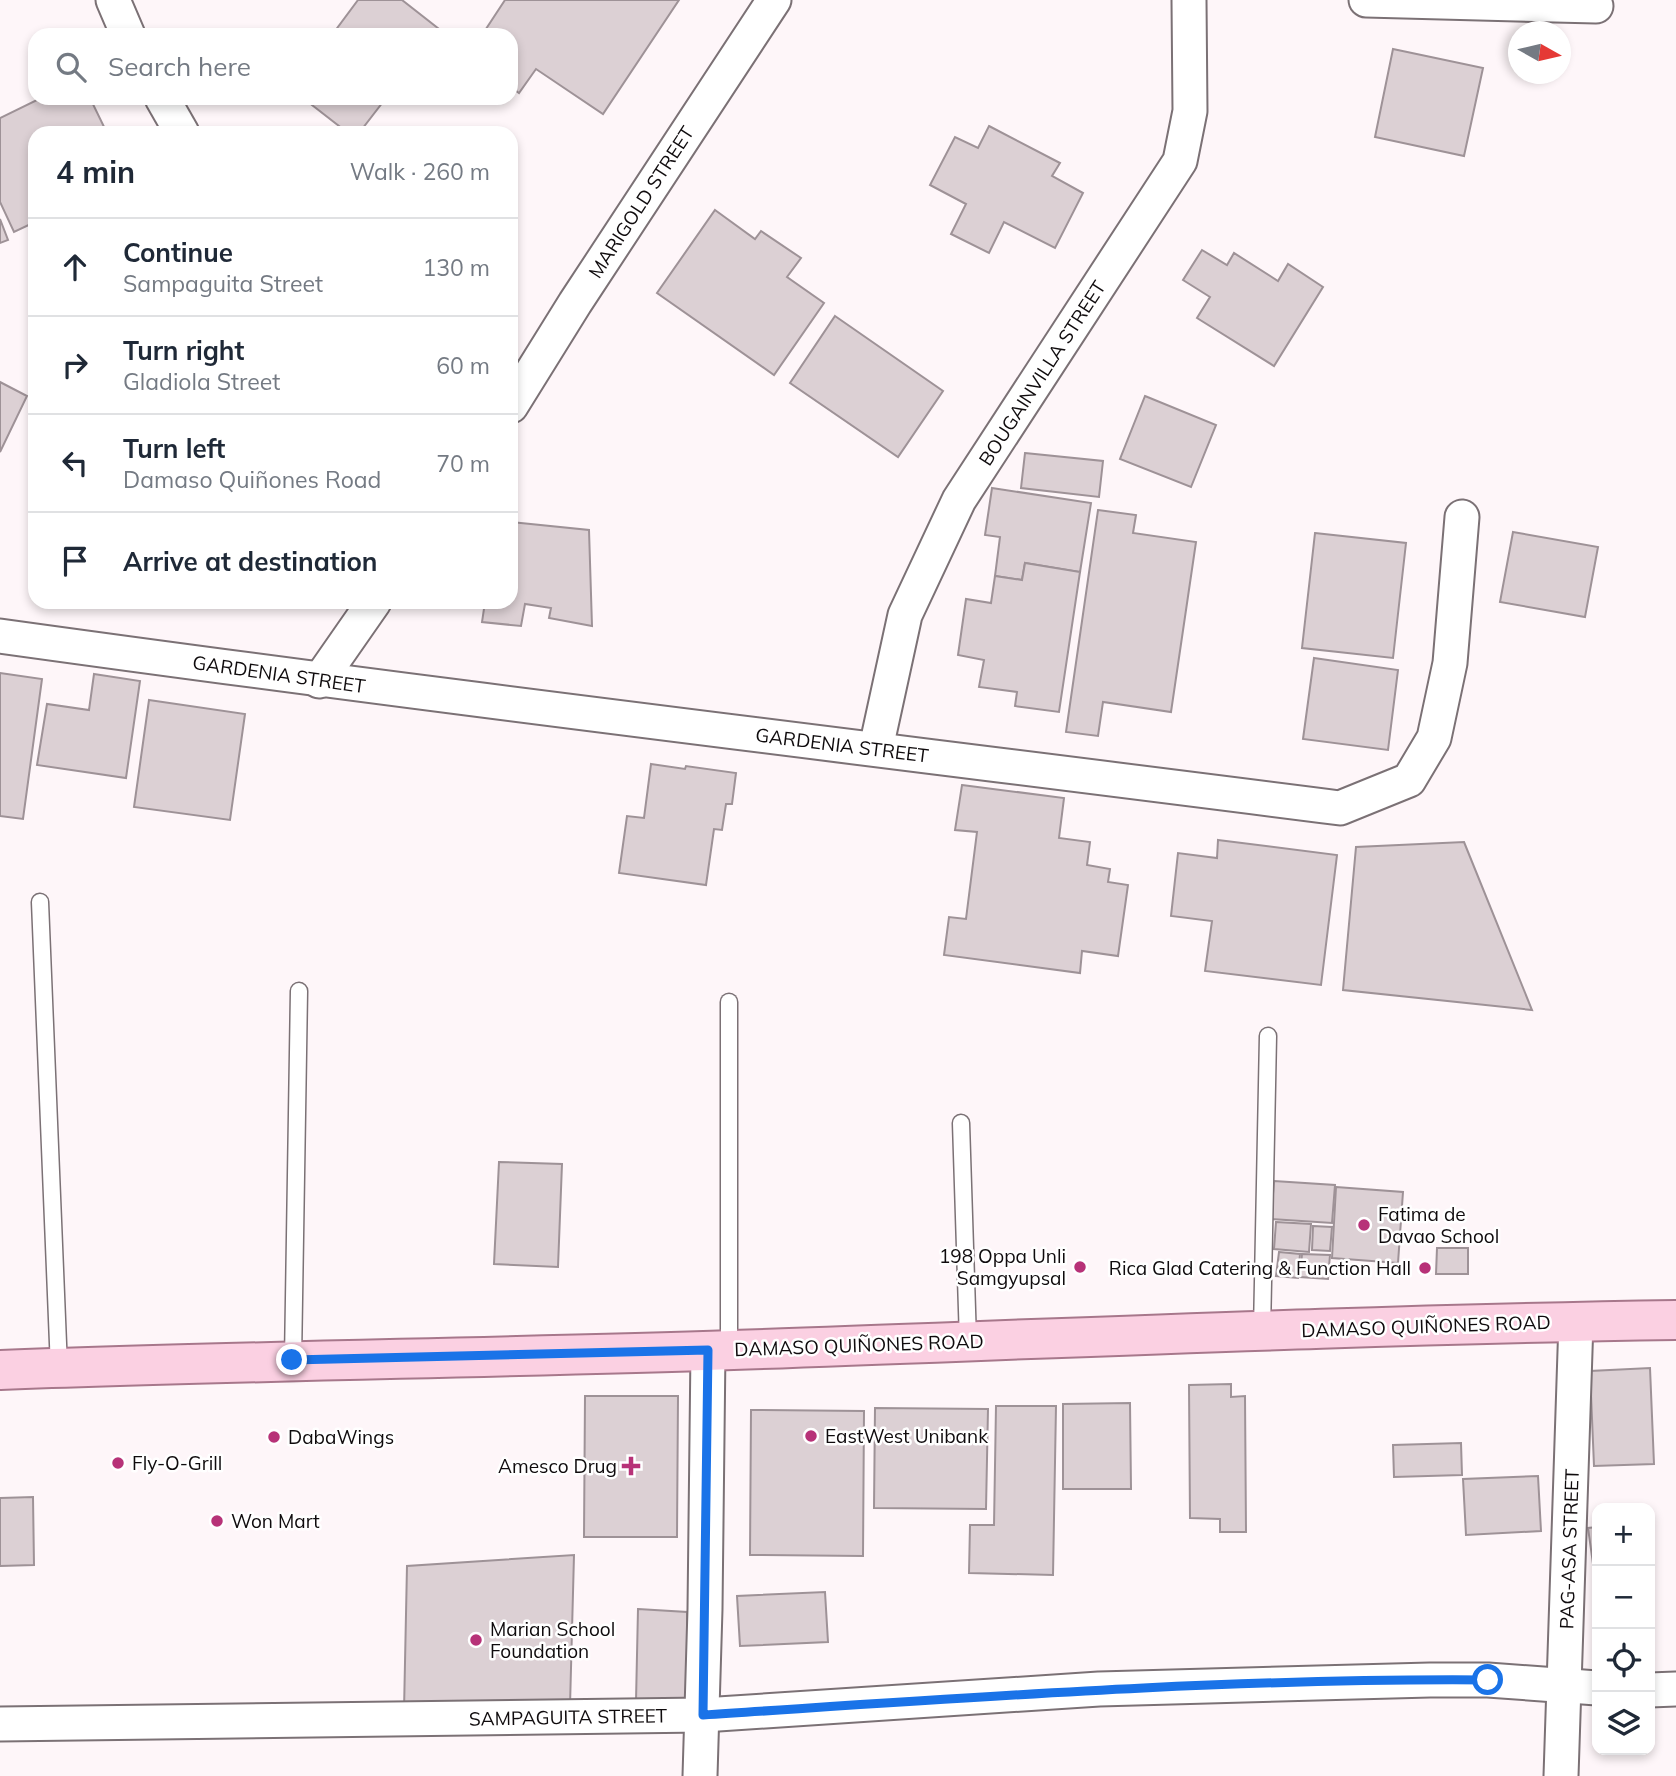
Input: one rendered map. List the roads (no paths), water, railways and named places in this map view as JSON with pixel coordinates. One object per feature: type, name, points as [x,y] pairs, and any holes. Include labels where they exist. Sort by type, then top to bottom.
[{"type":"main road","name":"DAMASO QUIÑONES ROAD","points":[[0,1370],[718,1350],[1412,1324],[1676,1320]]},
{"type":"street","points":[[113,0],[125,28]]},
{"type":"street","name":"MARIGOLD STREET","points":[[518,395],[774,0]]},
{"type":"street","name":"BOUGAINVILLA STREET","points":[[876,748],[905,615],[959,500],[1180,161],[1190,111],[1189,0]]},
{"type":"street","points":[[1366,0],[1596,6]]},
{"type":"street","points":[[166,105],[178,126]]},
{"type":"street","name":"GARDENIA STREET","points":[[0,636],[319,681],[876,748],[1340,808],[1409,780],[1434,738],[1450,663],[1462,517]]},
{"type":"street","points":[[319,681],[369,609]]},
{"type":"street","name":"PAG-ASA STREET","points":[[1562,1776],[1576,1321]]},
{"type":"street","points":[[700,1776],[718,1350]]},
{"type":"street","name":"SAMPAGUITA STREET","points":[[0,1724],[703,1715],[1098,1689],[1430,1679],[1592,1688]]},
{"type":"street","points":[[1655,1690],[1676,1689]]},
{"type":"lane","points":[[40,902],[59,1368]]},
{"type":"lane","points":[[292,1360],[299,991]]},
{"type":"lane","points":[[718,1350],[729,1002]]},
{"type":"lane","points":[[1262,1331],[1268,1036]]},
{"type":"lane","points":[[961,1123],[968,1341]]},
{"type":"place","name":"Fatima de Davao School","points":[[1364,1225]]},
{"type":"place","name":"198 Oppa Unli Samgyupsal","points":[[1080,1267]]},
{"type":"place","name":"Rica Glad Catering & Function Hall","points":[[1425,1268]]},
{"type":"place","name":"EastWest Unibank","points":[[811,1436]]},
{"type":"place","name":"DabaWings","points":[[274,1437]]},
{"type":"place","name":"Fly-O-Grill","points":[[118,1463]]},
{"type":"place","name":"Amesco Drug","points":[[631,1466]]},
{"type":"place","name":"Won Mart","points":[[217,1521]]},
{"type":"place","name":"Marian School Foundation","points":[[476,1640]]}]
